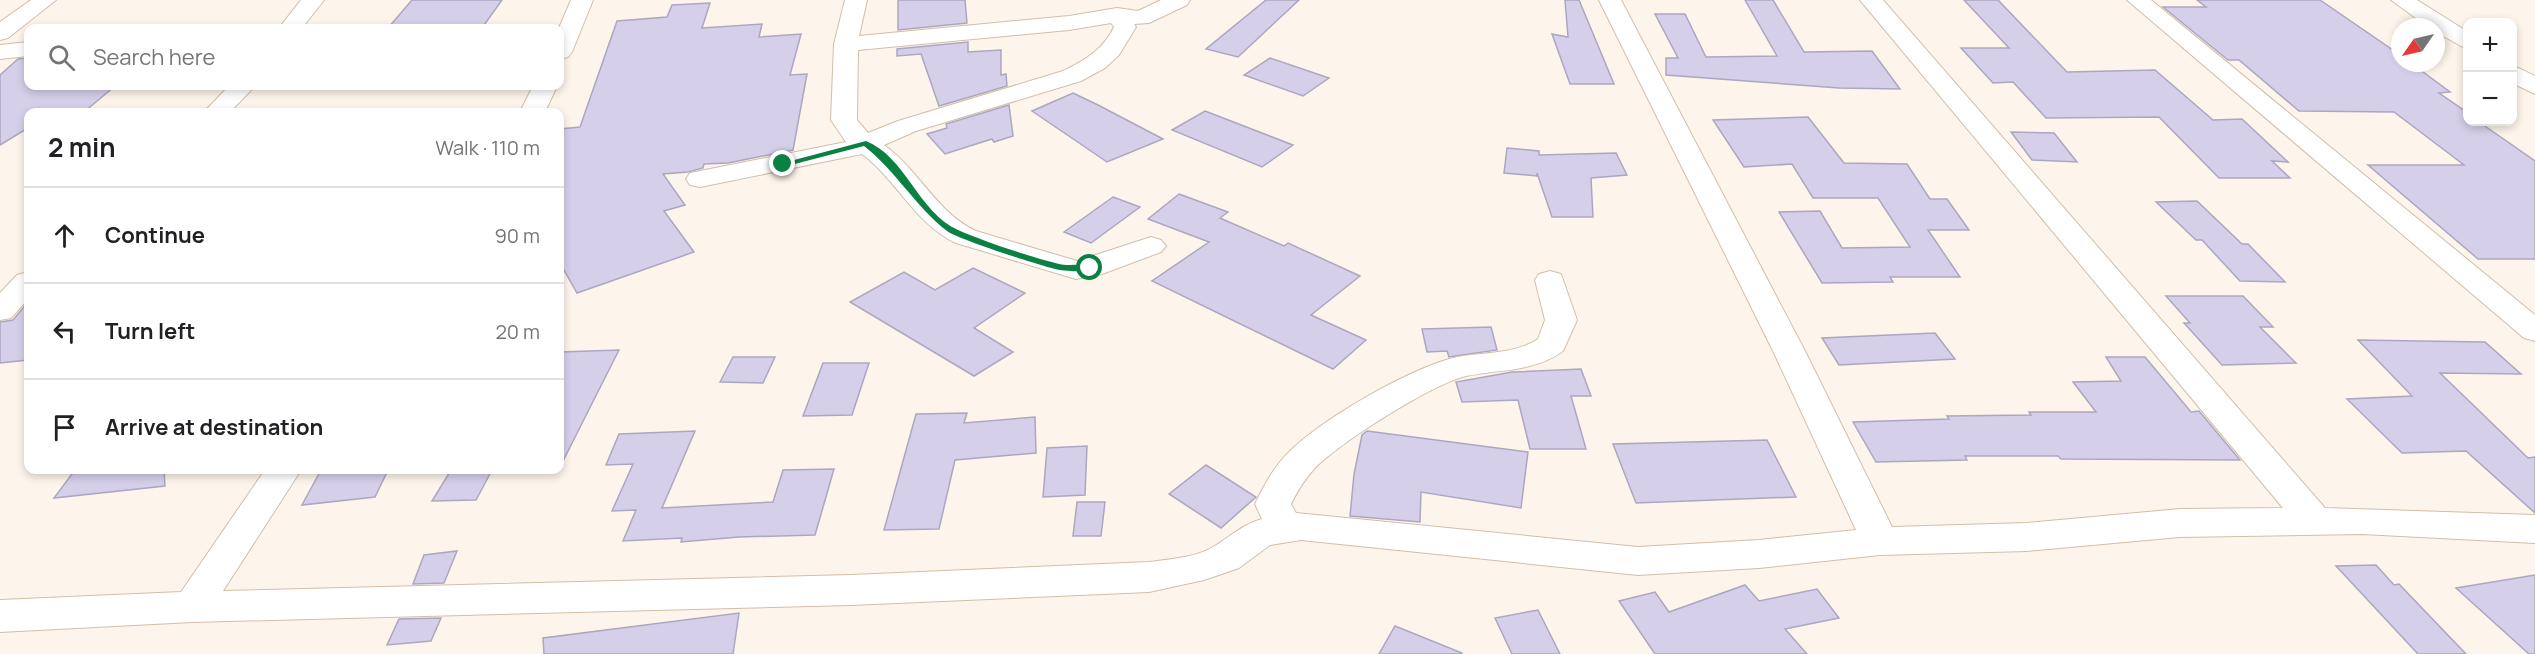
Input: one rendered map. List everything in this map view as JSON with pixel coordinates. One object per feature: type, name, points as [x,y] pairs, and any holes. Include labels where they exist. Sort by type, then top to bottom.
[{"type":"street","points":[[0,33],[45,0]]},
{"type":"street","points":[[288,24],[313,0]]},
{"type":"street","points":[[564,43],[582,0]]},
{"type":"street","points":[[856,0],[846,44],[844,120],[849,131],[886,159],[933,215],[953,231],[966,237],[1076,270],[1090,268],[1151,246]]},
{"type":"street","points":[[846,44],[1069,23],[1117,15],[1141,18],[1179,0]]},
{"type":"street","points":[[1610,0],[1790,353],[1880,541]]},
{"type":"street","points":[[1871,0],[2314,520]]},
{"type":"street","points":[[2138,0],[2535,331]]},
{"type":"street","points":[[2402,0],[2463,40]]},
{"type":"street","points":[[700,179],[783,164],[866,143],[907,126],[1084,71],[1104,56],[1122,36],[1125,27],[1117,15]]},
{"type":"street","points":[[0,52],[24,49]]},
{"type":"street","points":[[2517,75],[2535,87]]},
{"type":"street","points":[[220,108],[239,90]]},
{"type":"street","points":[[535,108],[543,90]]},
{"type":"street","points":[[1285,527],[1273,504],[1283,484],[1304,457],[1431,377],[1460,367],[1532,355],[1552,344],[1561,320],[1550,280]]},
{"type":"street","points":[[0,311],[24,285]]},
{"type":"street","points":[[192,607],[280,474]]},
{"type":"street","points":[[0,616],[192,607],[851,590],[1149,577],[1190,570],[1225,558],[1260,533],[1301,526],[1638,561],[1759,554],[1880,541],[2027,537],[2180,523],[2314,520],[2436,523],[2535,529]]},
{"type":"building","points":[[412,0],[502,0],[485,24],[391,24]]},
{"type":"building","points":[[898,0],[965,0],[967,23],[898,30]]},
{"type":"building","points":[[1266,0],[1299,0],[1238,57],[1206,49]]},
{"type":"building","points":[[1565,0],[1579,0],[1614,84],[1570,84],[1552,34],[1568,37]]},
{"type":"building","points":[[1745,0],[1773,0],[1804,52],[1872,51],[1900,89],[1839,88],[1666,75],[1666,58],[1678,58],[1655,14],[1685,14],[1706,57],[1777,56]]},
{"type":"building","points":[[1964,0],[1998,0],[2067,72],[2155,70],[2213,120],[2242,119],[2288,162],[2272,161],[2290,178],[2219,178],[2159,117],[2046,118],[2013,82],[1993,83],[1961,48],[2009,48]]},
{"type":"building","points":[[2197,0],[2320,0],[2391,49],[2391,72],[2423,72],[2450,92],[2439,93],[2463,110],[2463,126],[2485,126],[2535,161],[2535,259],[2478,259],[2368,165],[2464,165],[2394,112],[2299,111],[2239,60],[2228,60],[2163,7],[2206,7]]},
{"type":"building","points":[[710,3],[702,28],[762,24],[759,37],[801,34],[790,75],[807,74],[793,150],[728,163],[704,164],[703,168],[688,172],[663,174],[685,205],[664,211],[694,252],[577,293],[564,270],[564,129],[580,127],[617,21],[667,17],[672,5]]},
{"type":"building","points":[[968,42],[968,52],[1001,50],[1001,75],[1006,74],[1007,86],[939,106],[921,54],[897,56],[897,49]]},
{"type":"building","points":[[24,58],[24,90],[110,90],[89,108],[24,108],[24,130],[0,145],[0,75],[18,59]]},
{"type":"building","points":[[1270,58],[1329,78],[1303,96],[1244,75]]},
{"type":"building","points":[[1073,93],[1163,139],[1107,162],[1032,111]]},
{"type":"building","points":[[1009,105],[1013,136],[994,142],[992,139],[945,154],[927,134],[947,128],[946,124]]},
{"type":"building","points":[[1205,111],[1293,145],[1262,167],[1172,130]]},
{"type":"building","points":[[1808,117],[1844,163],[1907,164],[1930,199],[1947,199],[1969,230],[1928,230],[1960,277],[1890,277],[1893,282],[1822,283],[1779,212],[1820,211],[1842,248],[1910,247],[1878,198],[1813,198],[1792,164],[1744,167],[1713,120]]},
{"type":"building","points":[[2011,132],[2054,133],[2077,162],[2032,160]]},
{"type":"building","points":[[1507,148],[1539,151],[1539,155],[1616,153],[1627,175],[1591,178],[1593,217],[1552,217],[1537,173],[1537,176],[1504,173]]},
{"type":"building","points":[[1179,194],[1228,212],[1220,218],[1284,246],[1288,243],[1360,276],[1311,315],[1366,340],[1333,369],[1152,281],[1209,242],[1148,219]]},
{"type":"building","points":[[1113,197],[1140,207],[1091,243],[1064,232]]},
{"type":"building","points":[[2197,201],[2242,244],[2248,244],[2285,282],[2240,281],[2202,240],[2196,240],[2156,202]]},
{"type":"building","points":[[973,268],[1025,293],[974,328],[1013,352],[974,376],[850,302],[904,272],[935,290]]},
{"type":"building","points":[[2166,296],[2243,296],[2273,327],[2260,327],[2296,363],[2222,365],[2184,323],[2190,323]]},
{"type":"building","points":[[24,307],[24,360],[0,363],[0,322],[13,320]]},
{"type":"building","points":[[1491,327],[1497,350],[1449,357],[1447,351],[1427,352],[1422,329]]},
{"type":"building","points":[[1935,333],[1955,359],[1839,365],[1822,338]]},
{"type":"building","points":[[2358,340],[2485,342],[2521,374],[2440,373],[2528,458],[2535,457],[2535,513],[2466,451],[2402,453],[2347,399],[2412,396]]},
{"type":"building","points":[[619,350],[564,459],[564,352]]},
{"type":"building","points":[[733,357],[775,357],[763,383],[720,382]]},
{"type":"building","points":[[2106,357],[2145,357],[2191,412],[2199,411],[2240,460],[1965,456],[1967,460],[1876,462],[1853,422],[1949,419],[1947,416],[2031,415],[2029,412],[2096,412],[2073,382],[2121,381]]},
{"type":"building","points":[[823,363],[869,363],[852,415],[803,416]]},
{"type":"building","points":[[1581,369],[1591,396],[1571,396],[1586,449],[1530,449],[1518,400],[1462,402],[1456,382],[1512,372]]},
{"type":"building","points":[[967,413],[964,423],[1035,417],[1036,453],[955,460],[939,529],[884,530],[916,414]]},
{"type":"building","points":[[695,431],[662,508],[773,502],[783,470],[834,469],[815,535],[739,537],[681,542],[682,538],[623,541],[636,510],[612,511],[633,464],[606,465],[619,434]]},
{"type":"building","points":[[1367,431],[1528,452],[1521,508],[1421,492],[1420,522],[1350,516],[1354,474],[1362,435]]},
{"type":"building","points":[[1767,440],[1796,497],[1636,503],[1613,444]]},
{"type":"building","points":[[1087,446],[1085,495],[1043,497],[1047,448]]},
{"type":"building","points":[[1206,465],[1256,497],[1221,528],[1169,494]]},
{"type":"building","points":[[72,474],[164,474],[165,486],[54,498]]},
{"type":"building","points":[[319,474],[386,474],[375,497],[302,505]]},
{"type":"building","points":[[449,474],[490,474],[476,500],[432,501]]},
{"type":"building","points":[[1077,502],[1105,502],[1101,536],[1073,536]]},
{"type":"building","points":[[457,551],[444,583],[413,584],[424,555]]},
{"type":"building","points":[[2376,565],[2394,585],[2399,584],[2466,654],[2418,654],[2336,566]]},
{"type":"building","points":[[2535,575],[2535,654],[2529,654],[2456,588]]},
{"type":"building","points":[[1745,585],[1759,601],[1817,589],[1839,618],[1785,629],[1807,654],[1655,654],[1619,601],[1655,592],[1669,612]]},
{"type":"building","points":[[1538,610],[1560,654],[1512,654],[1495,618]]},
{"type":"building","points":[[739,613],[733,654],[544,654],[543,638]]},
{"type":"building","points":[[441,618],[431,641],[387,645],[399,619]]},
{"type":"building","points":[[1395,626],[1462,653],[1379,654]]},
{"type":"route","points":[[783,164],[855,148],[866,143],[886,159],[923,205],[953,231],[966,237],[1031,255],[1061,267],[1076,270],[1090,268]]}]
